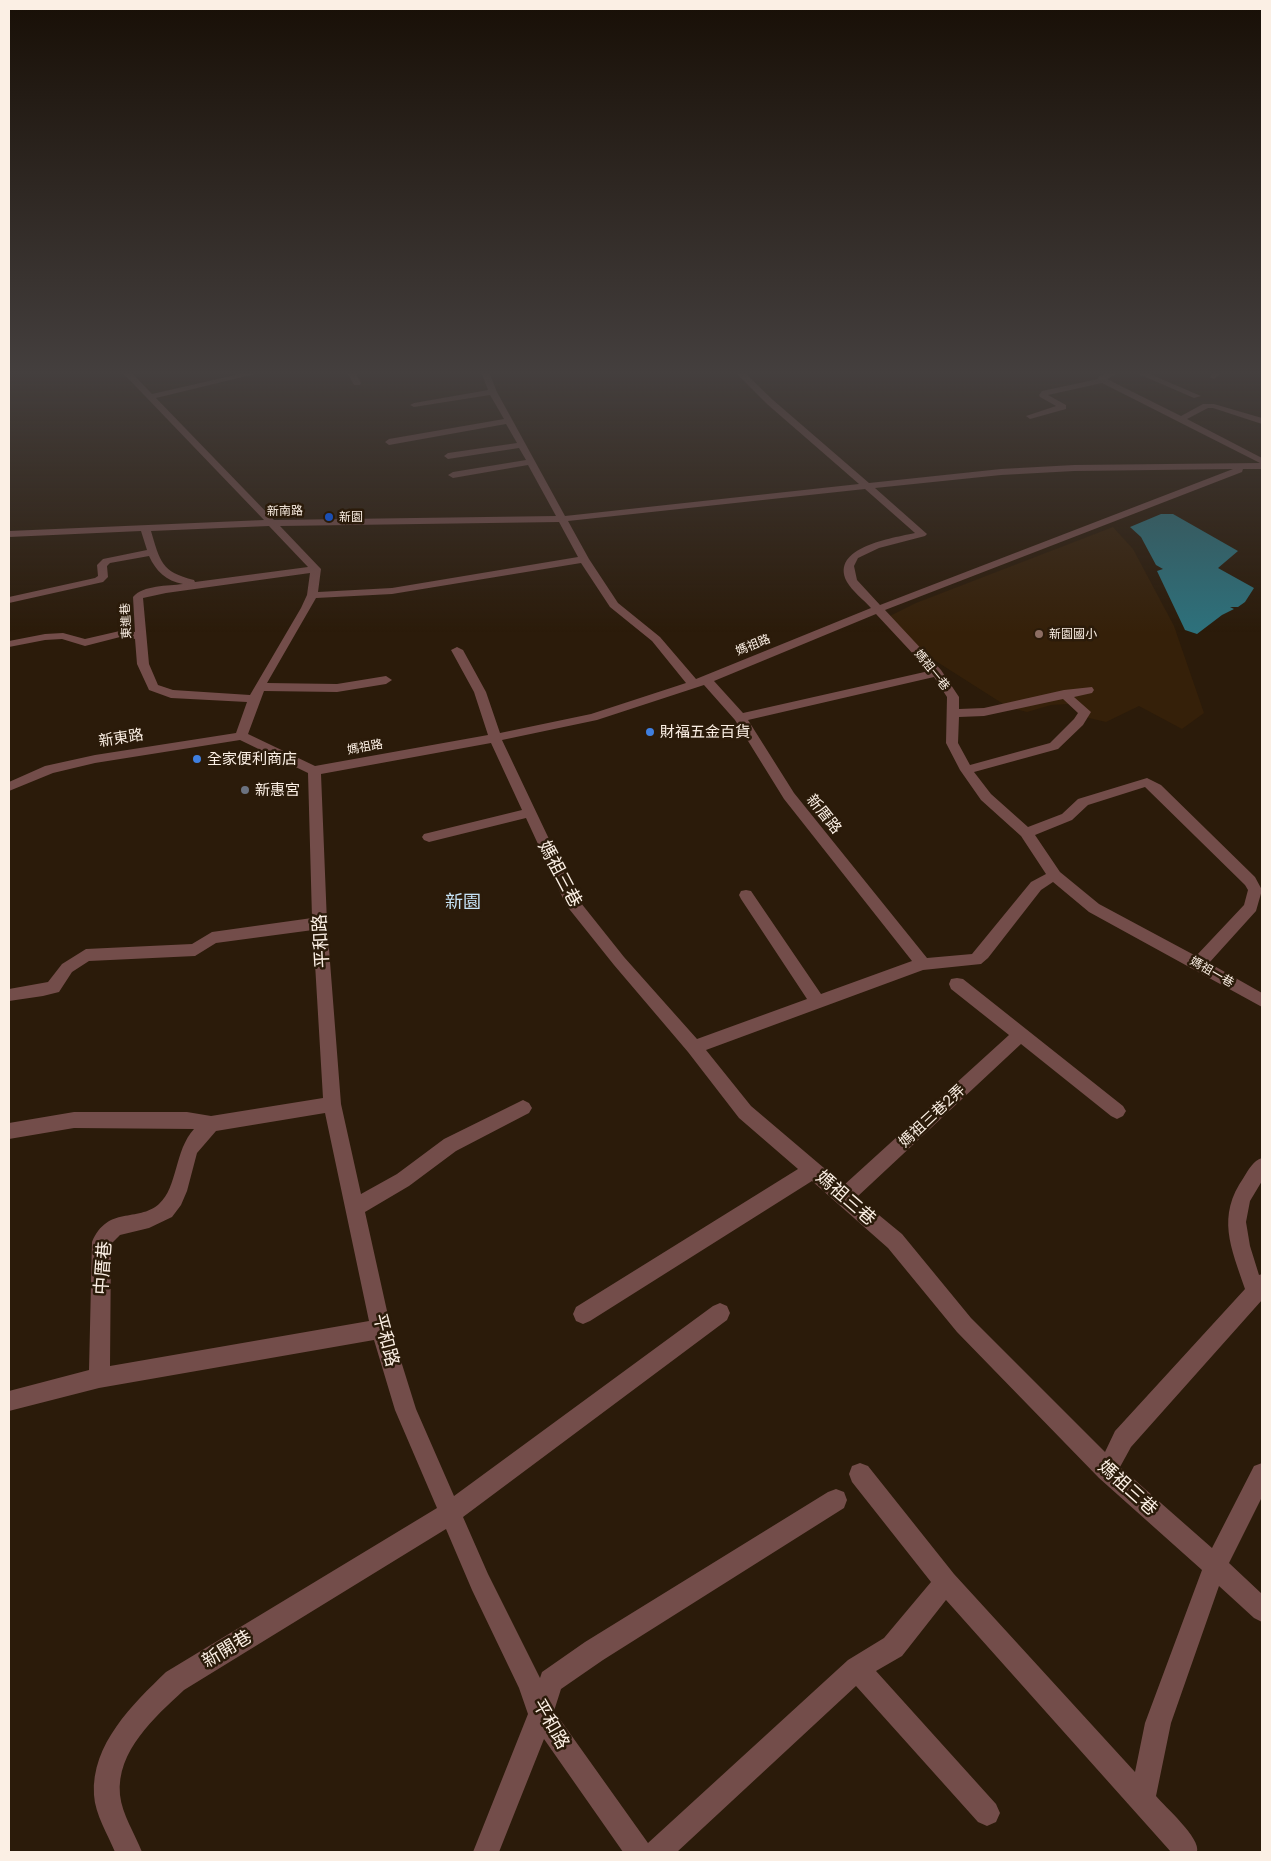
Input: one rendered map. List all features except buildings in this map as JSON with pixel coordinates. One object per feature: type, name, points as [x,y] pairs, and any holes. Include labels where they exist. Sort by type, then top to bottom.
[{"type":"street","points":[[211,459],[316,569],[312,594],[257,693],[241,736],[314,770]]},
{"type":"street","points":[[529,459],[584,558],[614,605],[656,639],[693,684]]},
{"type":"street","name":"媽祖一巷","points":[[835,459],[922,534],[875,546],[854,556],[849,566],[852,582],[937,673],[953,697],[952,743],[966,770],[986,797],[1026,833],[1055,876],[1094,908],[1262,1001]]},
{"type":"street","points":[[452,475],[531,462]]},
{"type":"street","name":"媽祖路","points":[[314,770],[495,738],[593,718],[706,680],[878,608],[1262,462]]},
{"type":"street","name":"新南路","points":[[9,534],[274,523],[563,519],[1001,472],[1074,468],[1249,466]]},
{"type":"street","points":[[144,528],[152,552],[162,571],[169,577],[180,581],[199,583]]},
{"type":"street","points":[[9,600],[99,580],[103,577],[102,565],[107,561],[152,552]]},
{"type":"street","points":[[312,594],[392,591],[584,558]]},
{"type":"street","name":"東進巷","points":[[316,569],[266,577],[199,583],[144,593],[138,597],[143,664],[153,687],[160,691],[197,697],[337,688],[386,680]]},
{"type":"street","points":[[9,644],[45,637],[63,636],[85,643],[124,633],[140,636]]},
{"type":"street","name":"媽祖三巷","points":[[457,650],[480,692],[495,738],[571,901],[619,961],[694,1047],[746,1112],[895,1241],[964,1325],[1107,1470],[1262,1610]]},
{"type":"street","points":[[740,718],[937,673]]},
{"type":"street","name":"新厝路","points":[[706,680],[740,718],[789,796],[923,964]]},
{"type":"street","points":[[953,713],[984,712],[1088,690]]},
{"type":"street","points":[[966,770],[1054,746],[1079,722],[1085,712],[1064,694]]},
{"type":"street","name":"新東路","points":[[9,787],[50,769],[95,759],[241,736]]},
{"type":"street","name":"平和路","points":[[314,770],[320,923],[332,1104],[381,1329],[406,1410],[480,1582],[530,1683],[541,1714],[639,1852]]},
{"type":"street","points":[[1026,833],[1068,816],[1083,802],[1147,782],[1156,788],[1250,881],[1255,890],[1251,907],[1198,964]]},
{"type":"street","points":[[428,837],[529,813]]},
{"type":"street","points":[[694,1047],[923,964],[976,960],[983,954],[1036,886],[1044,880],[1055,876]]},
{"type":"street","points":[[746,895],[818,1002]]},
{"type":"street","points":[[9,996],[53,987],[67,968],[86,955],[195,950],[212,938],[320,923]]},
{"type":"street","points":[[956,984],[1117,1111]]},
{"type":"street","name":"媽祖三巷2弄","points":[[844,1197],[1020,1035]]},
{"type":"street","points":[[9,1131],[74,1120],[187,1120],[211,1124],[332,1104]]},
{"type":"street","points":[[354,1208],[403,1180],[450,1146],[523,1108]]},
{"type":"street","name":"中厝巷","points":[[99,1378],[102,1242],[106,1233],[113,1228],[157,1216],[166,1210],[175,1199],[190,1148],[211,1124]]},
{"type":"street","points":[[1107,1470],[1123,1439],[1259,1289],[1239,1240],[1236,1218],[1241,1199],[1262,1166]]},
{"type":"street","points":[[583,1314],[813,1170]]},
{"type":"street","name":"新開巷","points":[[129,1852],[107,1796],[110,1761],[140,1713],[175,1681],[450,1513],[720,1313]]},
{"type":"street","points":[[9,1401],[99,1378],[381,1329]]},
{"type":"street","points":[[860,1474],[946,1582],[1142,1798],[1185,1848],[1184,1852]]},
{"type":"street","points":[[1142,1798],[1158,1723],[1215,1566],[1262,1474]]},
{"type":"street","points":[[486,1852],[541,1714],[552,1681],[594,1651],[836,1500]]},
{"type":"street","points":[[658,1852],[857,1669],[893,1648],[946,1582]]},
{"type":"street","points":[[857,1669],[987,1813]]},
{"type":"shaded area","name":"新園國小","points":[[1113,527],[1133,549],[1174,626],[1204,713],[1182,729],[1139,706],[1106,722],[1089,718],[1069,704],[1051,705],[1027,712],[1008,707],[931,658],[882,620],[916,603]]},
{"type":"water","points":[[1161,514],[1173,514],[1238,551],[1218,568],[1254,588],[1245,602],[1238,607],[1230,607],[1234,609],[1222,615],[1197,634],[1185,630],[1157,571],[1163,569],[1156,565],[1141,537],[1130,527]]},
{"type":"place","name":"新園","points":[[329,517]]},
{"type":"place","name":"新園國小","points":[[1039,634]]},
{"type":"place","name":"財福五金百貨","points":[[650,732]]},
{"type":"place","name":"全家便利商店","points":[[197,759]]},
{"type":"place","name":"新惠宮","points":[[245,790]]},
{"type":"district","name":"新園","points":[[463,902]]}]
